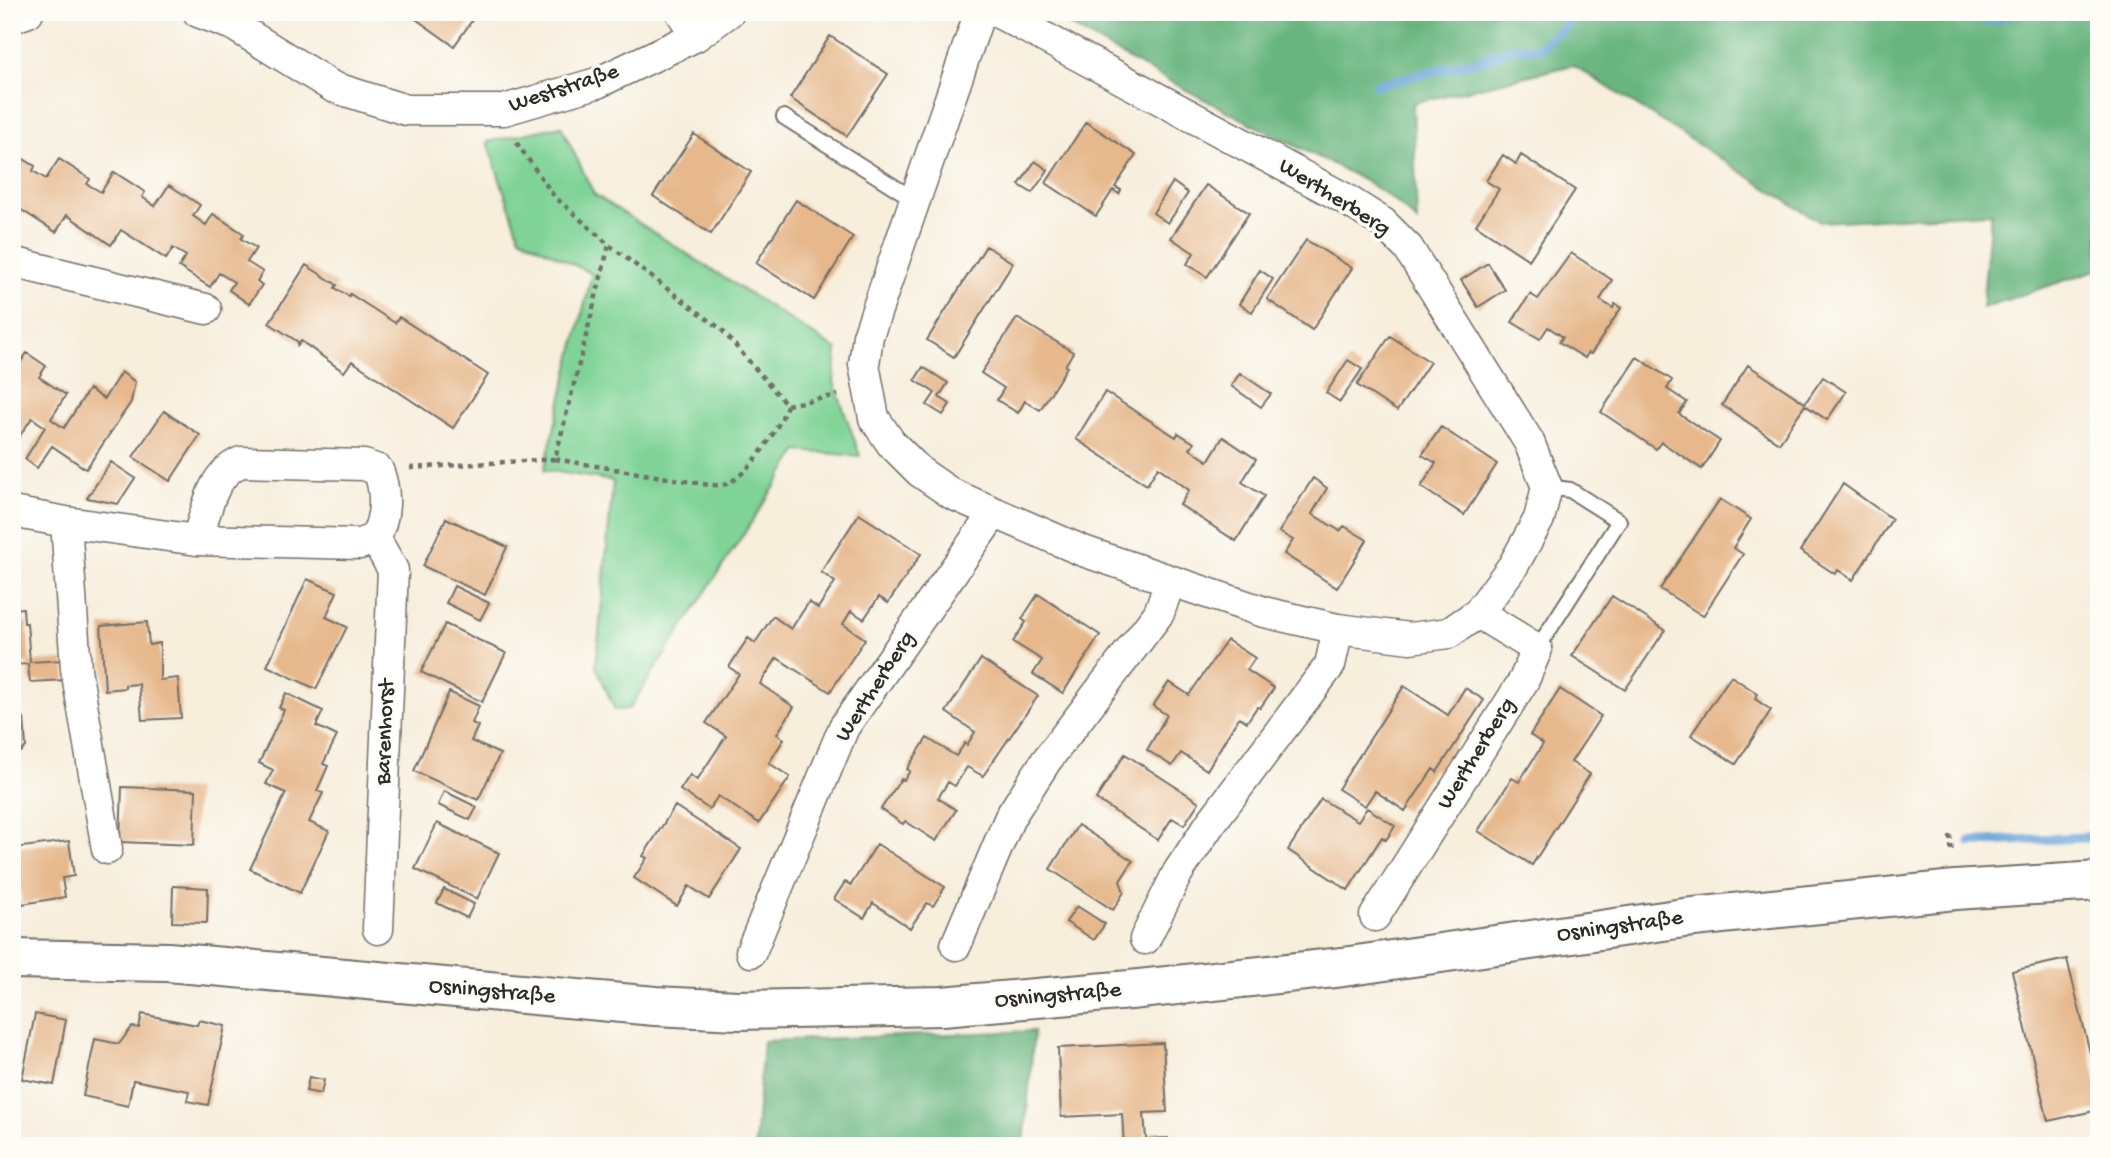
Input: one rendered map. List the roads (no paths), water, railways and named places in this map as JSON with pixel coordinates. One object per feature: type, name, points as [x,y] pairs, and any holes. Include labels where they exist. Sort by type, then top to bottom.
[{"type":"street","points":[[12,18],[28,12]]},
{"type":"street","name":"Weststraße","points":[[198,12],[233,25],[333,87],[405,110],[504,110],[597,83],[688,24],[729,12]]},
{"type":"street","points":[[980,12],[868,336],[864,364],[874,418],[891,443],[920,472],[952,494],[993,513],[1083,551],[1170,581],[1264,612],[1338,629],[1410,638],[1449,633],[1478,613],[1513,565],[1539,519],[1547,487]]},
{"type":"street","name":"Wertherberg","points":[[997,12],[1342,197],[1383,223],[1408,248],[1522,430],[1547,487]]},
{"type":"street","points":[[12,262],[206,309]]},
{"type":"street","points":[[12,512],[197,540],[360,544],[375,538],[383,523],[384,485],[378,470],[364,465],[241,462],[228,467],[217,481],[197,540]]},
{"type":"street","name":"Wertherberg","points":[[751,952],[844,727],[993,513]]},
{"type":"street","points":[[66,522],[76,669],[107,849]]},
{"type":"street","name":"Barenhorst","points":[[375,538],[393,570],[379,929]]},
{"type":"street","points":[[956,945],[1010,817],[1046,761],[1159,613],[1170,581]]},
{"type":"street","points":[[1478,613],[1537,649]]},
{"type":"street","points":[[1144,939],[1178,872],[1210,824],[1330,665],[1338,629]]},
{"type":"street","name":"Wertherberg","points":[[1375,916],[1524,680],[1537,649]]},
{"type":"street","name":"Osningstraße","points":[[12,959],[168,962],[641,1004],[738,1010],[942,1006],[1130,990],[1343,967],[1684,918],[1955,890],[2099,881]]},
{"type":"lane","points":[[784,117],[915,200]]},
{"type":"lane","points":[[1537,649],[1619,521],[1570,490],[1547,487]]},
{"type":"waterway","points":[[1376,85],[1477,61],[1516,47],[1538,49],[1582,12]]},
{"type":"waterway","points":[[1920,12],[1930,16],[1971,14],[1989,21],[2017,13]]},
{"type":"waterway","points":[[1970,842],[2099,837]]}]
